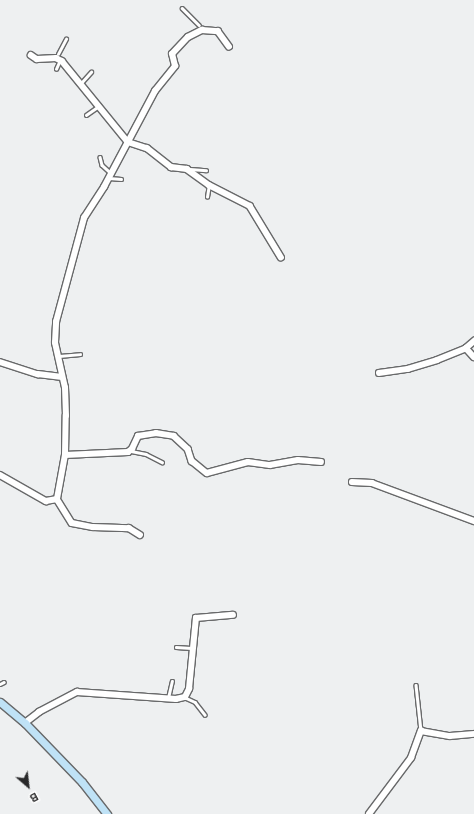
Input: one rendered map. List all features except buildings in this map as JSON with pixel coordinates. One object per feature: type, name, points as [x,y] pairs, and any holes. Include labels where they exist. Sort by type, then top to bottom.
[{"type":"street","points":[[140,535],[129,528],[96,528],[72,523],[57,499],[65,455],[65,388],[55,335],[59,307],[84,218],[110,176],[155,91],[175,66],[172,54],[200,27],[218,31],[229,46]]},
{"type":"street","points":[[30,55],[36,59],[58,57],[128,142],[147,148],[171,167],[187,169],[209,185],[253,209],[282,257]]},
{"type":"street","points":[[379,373],[408,369],[466,348],[474,341]]},
{"type":"street","points":[[466,348],[474,357]]},
{"type":"street","points":[[0,362],[38,374],[62,377]]},
{"type":"street","points":[[65,455],[130,451],[138,436],[156,433],[174,436],[186,446],[192,461],[207,473],[248,462],[270,465],[298,460],[321,462]]},
{"type":"street","points":[[0,475],[46,501],[57,499]]},
{"type":"street","points":[[352,482],[372,482],[474,521]]},
{"type":"street","points":[[25,723],[39,712],[77,692],[111,692],[168,699],[185,697],[189,689],[196,618],[233,615]]},
{"type":"street","points":[[0,702],[25,723],[82,782],[107,814]]},
{"type":"street","points":[[369,814],[412,758],[421,731],[450,736],[474,734]]},
{"type":"lane","points":[[182,8],[200,27]]},
{"type":"lane","points":[[56,68],[58,57],[66,39]]},
{"type":"lane","points":[[81,84],[91,72]]},
{"type":"lane","points":[[86,115],[99,106]]},
{"type":"lane","points":[[100,157],[102,165],[110,176],[122,179]]},
{"type":"lane","points":[[187,169],[206,170]]},
{"type":"lane","points":[[207,197],[209,185]]},
{"type":"lane","points":[[59,356],[80,354]]},
{"type":"lane","points":[[130,451],[146,454],[162,462]]},
{"type":"lane","points":[[176,647],[192,648]]},
{"type":"lane","points":[[168,699],[172,681]]},
{"type":"lane","points":[[0,684],[4,682]]},
{"type":"lane","points":[[416,685],[421,731]]},
{"type":"lane","points":[[185,697],[195,702],[204,715]]}]
